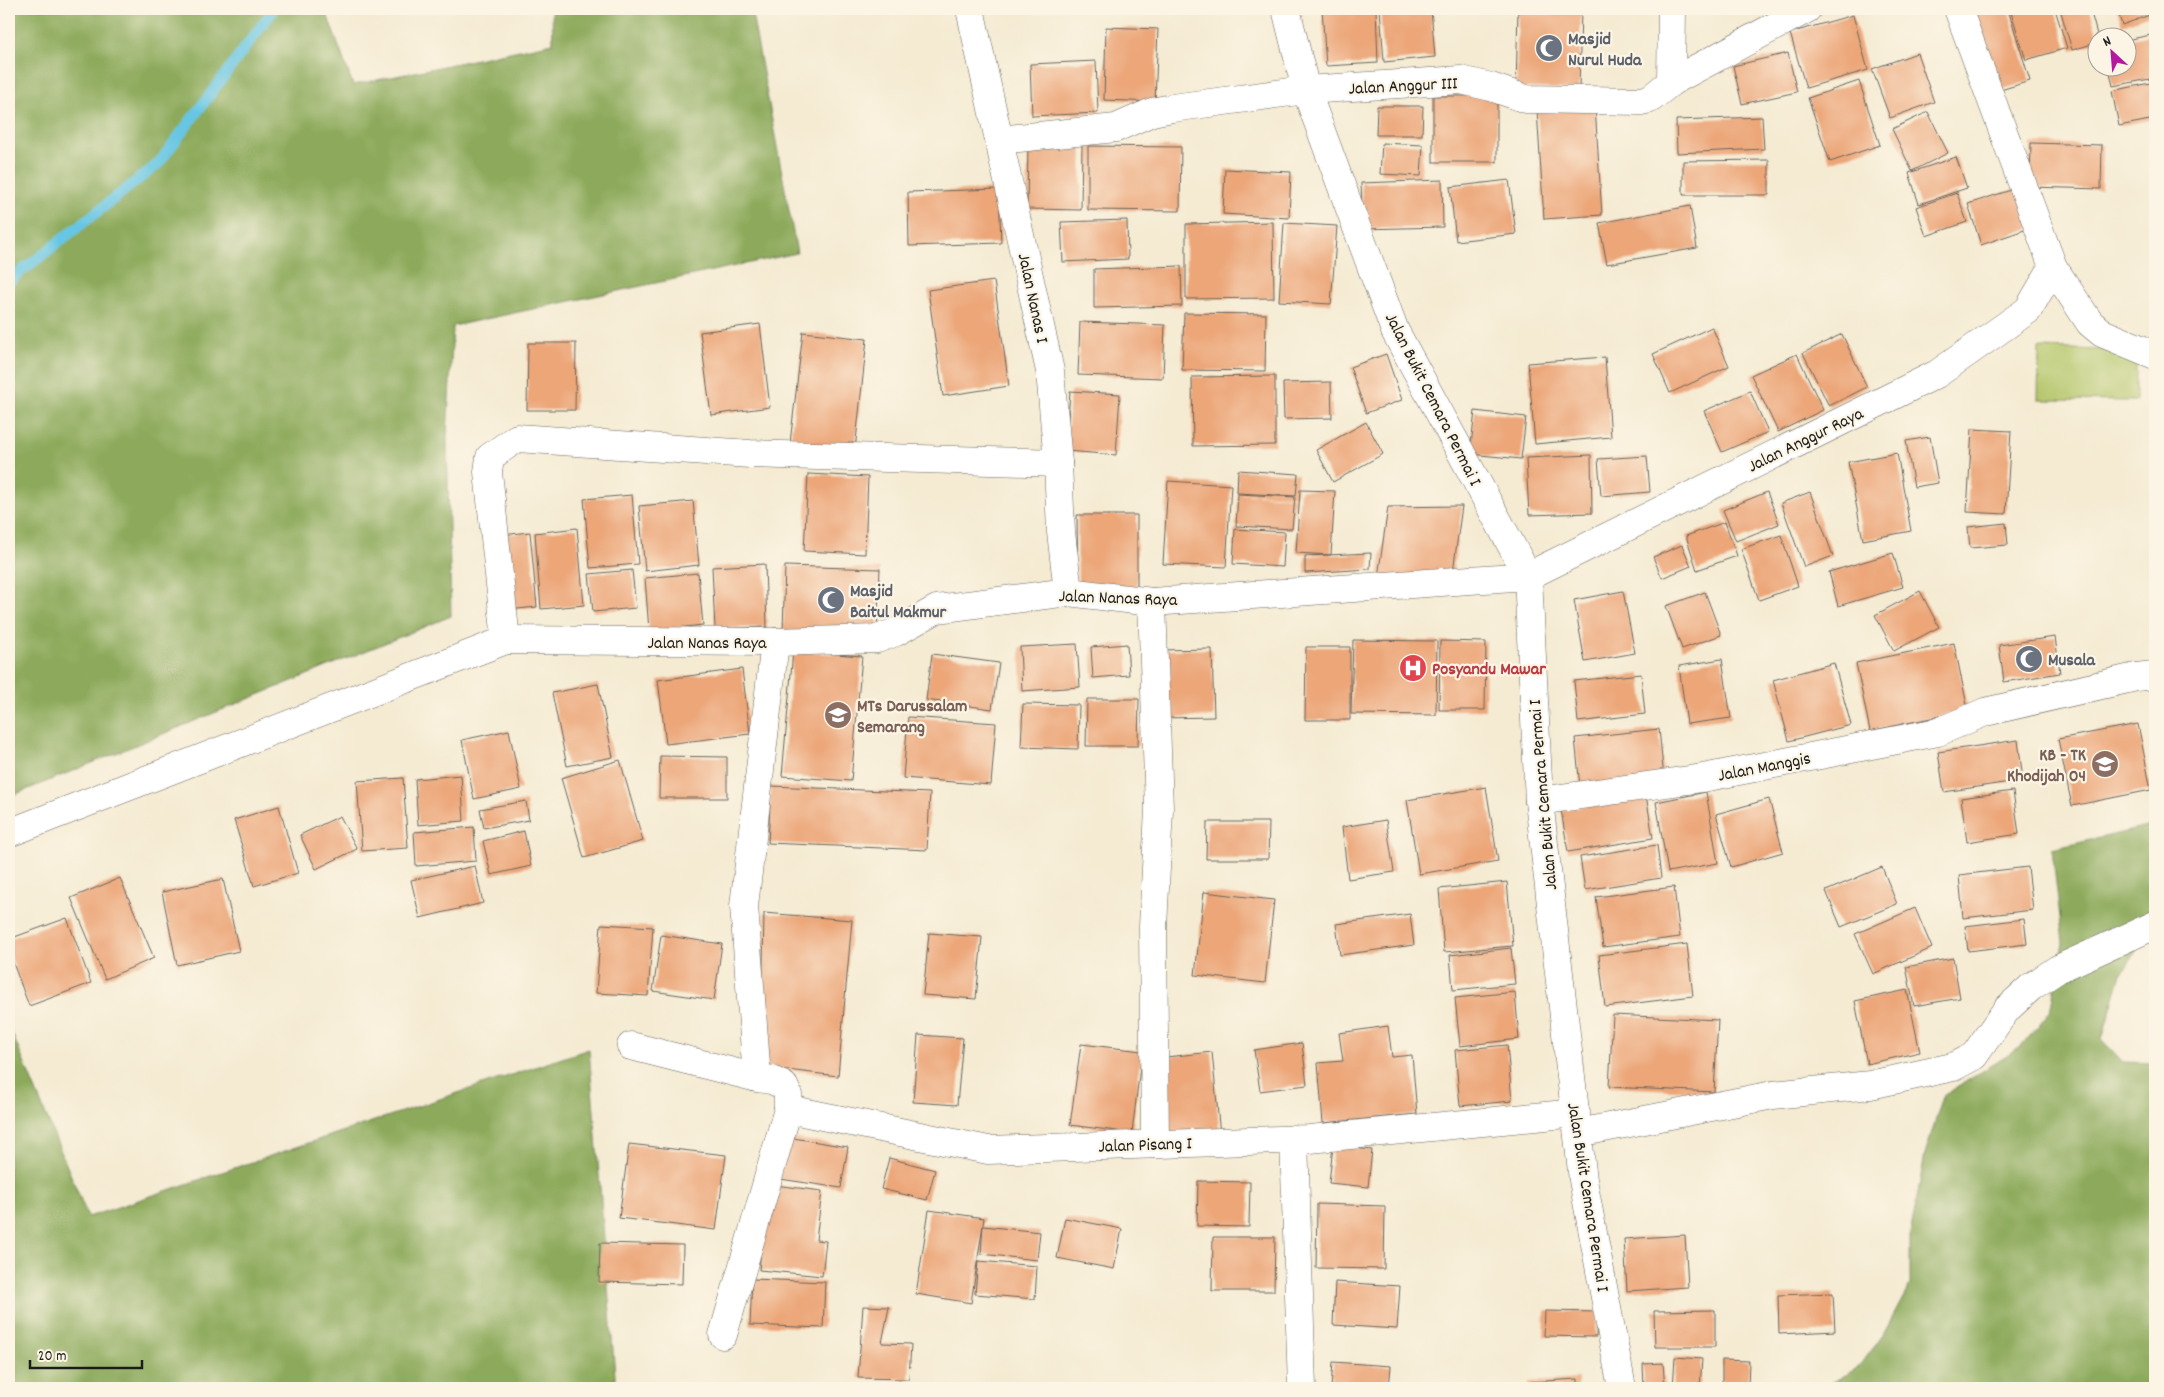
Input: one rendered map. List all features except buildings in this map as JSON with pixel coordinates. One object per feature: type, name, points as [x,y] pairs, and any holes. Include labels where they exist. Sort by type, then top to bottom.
[{"type":"street","name":"Jalan Nanas I","points":[[970,9],[1050,371],[1058,463],[1061,532],[1068,592]]},
{"type":"street","name":"Jalan Bukit Cemara Permai I","points":[[1286,9],[1306,90],[1395,332],[1528,576],[1539,801],[1583,1180],[1622,1388]]},
{"type":"street","points":[[1671,82],[1672,9]]},
{"type":"street","name":"Jalan Anggur III","points":[[999,140],[1116,128],[1152,112],[1306,90],[1461,80],[1491,87],[1526,99],[1640,101],[1650,99],[1671,82],[1807,9]]},
{"type":"street","points":[[1958,9],[2054,267],[2090,323],[2102,334],[2155,355]]},
{"type":"street","name":"Jalan Anggur Raya","points":[[1528,576],[1937,374],[2028,310],[2054,267]]},
{"type":"street","points":[[9,832],[506,640],[488,472],[490,457],[517,438],[750,454],[1058,463]]},
{"type":"street","name":"Jalan Nanas Raya","points":[[506,640],[775,642],[877,640],[896,632],[937,609],[1068,592],[1152,602],[1528,576]]},
{"type":"street","points":[[1152,602],[1159,809],[1153,927],[1155,1144]]},
{"type":"street","points":[[756,1069],[744,906],[775,642]]},
{"type":"street","name":"Jalan Manggis","points":[[1539,801],[1703,778],[1938,732],[1985,712],[2136,677],[2155,675]]},
{"type":"street","name":"Jalan Pisang I","points":[[788,1109],[988,1150],[1294,1139],[1577,1123],[1773,1095],[1870,1085],[1952,1068],[1974,1056],[2007,1009],[2031,987],[2058,969],[2155,925]]},
{"type":"street","points":[[631,1046],[756,1069],[784,1086],[788,1096],[788,1109],[723,1335]]},
{"type":"street","points":[[1294,1139],[1302,1388]]},
{"type":"green space","points":[[9,9],[325,9],[353,85],[553,43],[552,9],[751,9],[797,253],[453,326],[447,436],[451,616],[9,797]]},
{"type":"green space","points":[[2039,348],[2136,351],[2136,401],[2038,400]]},
{"type":"green space","points":[[2155,825],[2155,926],[2121,974],[2102,1040],[2123,1062],[2155,1063],[2155,1388],[1821,1388],[1859,1367],[1883,1335],[1910,1285],[1910,1236],[1925,1154],[1943,1096],[2021,1047],[2050,1011],[2063,943],[2052,849]]},
{"type":"green space","points":[[9,1026],[88,1217],[589,1049],[616,1388],[9,1388]]},
{"type":"waterway","points":[[9,281],[158,164],[274,9]]},
{"type":"place","name":"Masjid Nurul Huda","points":[[1549,48]]},
{"type":"place","name":"Masjid Baitul Makmur","points":[[831,600]]},
{"type":"place","name":"Musala","points":[[2029,659]]},
{"type":"place","name":"Posyandu Mawar","points":[[1413,668]]},
{"type":"place","name":"MTs Darussalam Semarang","points":[[838,715]]},
{"type":"place","name":"KB - TK Khodijah 04","points":[[2105,764]]}]
